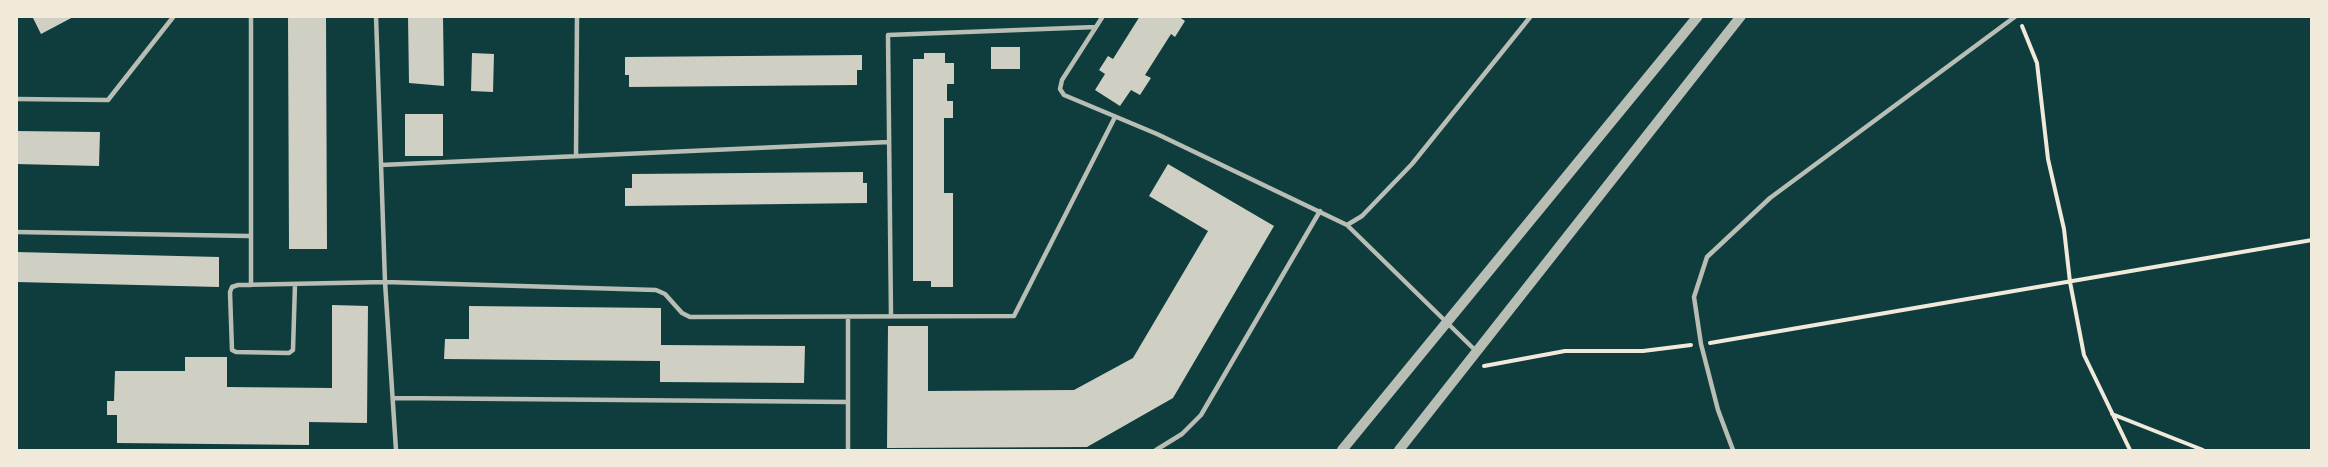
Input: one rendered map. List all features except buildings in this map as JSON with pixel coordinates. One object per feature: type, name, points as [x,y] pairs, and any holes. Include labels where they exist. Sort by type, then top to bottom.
[{"type":"street","points":[[1342,450],[1698,16]]},
{"type":"street","points":[[1399,450],[1741,16]]},
{"type":"lane","points":[[16,99],[108,100],[174,16]]},
{"type":"lane","points":[[251,16],[253,71],[249,236],[251,285]]},
{"type":"lane","points":[[376,16],[386,282],[396,450]]},
{"type":"lane","points":[[576,156],[577,16]]},
{"type":"lane","points":[[1102,16],[1062,80],[1060,89],[1064,95],[1347,225],[1477,352]]},
{"type":"lane","points":[[1347,225],[1362,216],[1412,164],[1531,16]]},
{"type":"lane","points":[[1733,450],[1719,410],[1701,344],[1694,297],[1707,257],[1770,198],[2017,16]]},
{"type":"lane","points":[[891,316],[888,35],[1096,27]]},
{"type":"lane","points":[[295,284],[293,350],[289,353],[236,352],[230,346],[230,292],[232,287],[238,285],[386,282],[656,290],[665,294],[682,313],[690,317],[1014,316],[1115,117]]},
{"type":"lane","points":[[381,165],[889,142]]},
{"type":"lane","points":[[1156,450],[1182,434],[1201,416],[1320,211]]},
{"type":"lane","points":[[16,232],[249,236]]},
{"type":"lane","points":[[848,317],[848,450]]},
{"type":"lane","points":[[393,398],[848,402]]},
{"type":"path","points":[[2017,16],[2037,63],[2048,159],[2064,229],[2070,282],[2084,355],[2130,450]]},
{"type":"path","points":[[1462,370],[1565,351],[1643,351],[1701,344],[2312,240]]},
{"type":"path","points":[[2112,414],[2204,450]]}]
